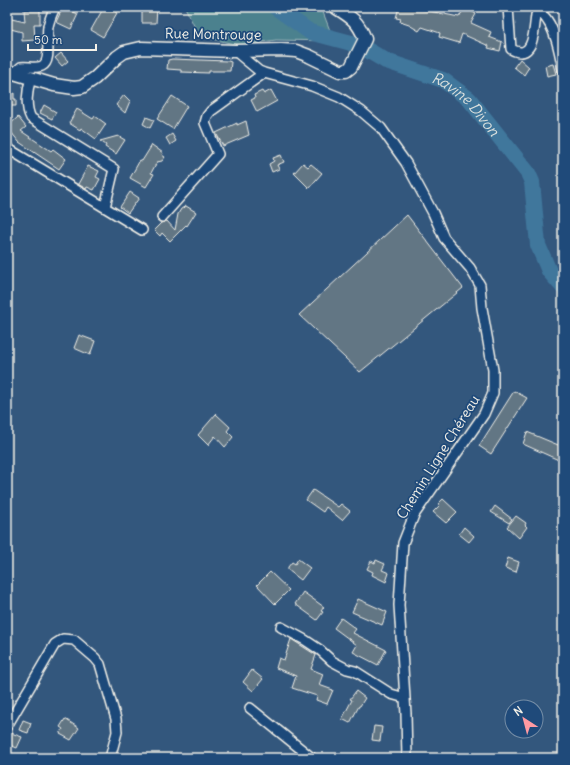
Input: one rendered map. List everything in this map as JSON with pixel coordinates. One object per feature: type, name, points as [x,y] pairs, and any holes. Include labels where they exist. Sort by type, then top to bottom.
[{"type":"main road","name":"Rue Montrouge","points":[[11,72],[54,85],[74,88],[82,87],[95,78],[124,52],[141,48],[296,51],[340,71],[346,71],[351,67],[365,39],[354,20],[334,7]]},
{"type":"street","points":[[11,72],[20,67],[38,67],[43,66],[46,63],[48,57],[48,27],[50,15],[55,7]]},
{"type":"street","points":[[508,7],[511,49],[518,53],[524,52],[530,48],[536,15],[542,14],[547,18],[560,50],[563,70]]},
{"type":"street","name":"Chemin Ligne Chéreau","points":[[235,51],[259,71],[312,86],[339,97],[361,111],[381,128],[406,163],[433,213],[444,238],[470,268],[480,285],[482,308],[493,370],[494,393],[484,414],[414,515],[403,543],[399,605],[407,758]]},
{"type":"street","points":[[162,217],[218,154],[205,123],[207,116],[211,111],[264,73]]},
{"type":"street","points":[[31,78],[27,93],[29,114],[31,118],[114,170],[105,207]]},
{"type":"street","points":[[7,148],[142,230]]},
{"type":"street","points":[[281,627],[320,650],[332,661],[347,669],[355,671],[391,694],[405,698]]},
{"type":"street","points":[[7,726],[56,644],[63,639],[74,640],[100,664],[116,719],[117,732],[110,758]]},
{"type":"street","points":[[250,708],[312,758]]},
{"type":"green space","points":[[185,7],[321,7],[334,41],[276,40],[239,45],[199,36]]},
{"type":"building","points":[[63,7],[78,14],[71,29],[56,22]]},
{"type":"building","points":[[104,7],[107,7],[117,13],[103,37],[91,30]]},
{"type":"building","points":[[142,7],[157,7],[156,23],[142,23]]},
{"type":"building","points":[[399,7],[414,7],[459,17],[465,7],[476,14],[471,23],[491,32],[489,37],[502,42],[500,51],[488,48],[489,46],[462,34],[459,43],[439,37],[440,33],[422,27],[419,31],[400,22],[401,19],[396,18]]},
{"type":"building","points":[[24,10],[40,10],[40,24],[34,24],[35,40],[22,41],[22,32],[7,28],[7,18],[25,22]]},
{"type":"building","points":[[61,53],[68,61],[62,66],[55,58]]},
{"type":"building","points":[[520,59],[529,67],[524,75],[514,67]]},
{"type":"building","points":[[168,60],[228,61],[231,62],[230,71],[209,71],[209,73],[181,72],[181,70],[167,69]]},
{"type":"building","points":[[553,64],[556,74],[547,76],[545,66]]},
{"type":"building","points":[[271,90],[277,101],[257,112],[251,100],[255,98],[254,95],[262,91],[264,94]]},
{"type":"building","points":[[7,93],[14,93],[16,106],[7,106]]},
{"type":"building","points":[[124,95],[130,101],[125,113],[116,105]]},
{"type":"building","points":[[172,96],[187,106],[173,129],[157,119]]},
{"type":"building","points":[[44,105],[56,112],[52,119],[40,113]]},
{"type":"building","points":[[77,109],[93,119],[95,116],[106,124],[96,139],[81,128],[80,130],[69,123]]},
{"type":"building","points":[[18,117],[26,127],[21,131],[51,151],[53,149],[66,159],[59,169],[19,142],[7,127]]},
{"type":"building","points":[[146,117],[154,120],[150,128],[143,124]]},
{"type":"building","points":[[246,121],[249,135],[223,146],[216,133],[237,123],[237,125]]},
{"type":"building","points":[[172,134],[176,141],[170,145],[166,138]]},
{"type":"building","points":[[118,136],[125,140],[116,154],[105,147],[106,145],[100,141]]},
{"type":"building","points":[[152,145],[163,153],[162,155],[165,157],[162,161],[157,162],[151,173],[154,174],[146,187],[130,178],[140,160],[142,161]]},
{"type":"building","points":[[281,155],[284,162],[277,165],[279,169],[272,172],[269,164],[274,161],[273,158]]},
{"type":"building","points":[[303,163],[308,167],[311,164],[322,173],[309,188],[294,173]]},
{"type":"building","points":[[88,166],[99,171],[96,177],[100,179],[94,190],[87,187],[86,189],[78,184]]},
{"type":"building","points":[[130,192],[139,198],[128,213],[120,207]]},
{"type":"building","points":[[186,206],[196,212],[187,226],[186,225],[170,241],[162,233],[160,236],[154,230],[161,223],[167,221],[175,230],[178,214],[181,209]]},
{"type":"building","points":[[407,215],[463,288],[360,372],[299,315]]},
{"type":"building","points":[[79,335],[95,341],[90,355],[74,348]]},
{"type":"building","points":[[514,391],[527,398],[491,454],[479,446]]},
{"type":"building","points":[[216,414],[230,427],[227,431],[233,437],[225,447],[215,436],[208,445],[198,435]]},
{"type":"building","points":[[527,432],[563,447],[563,462],[523,444]]},
{"type":"building","points":[[313,490],[338,507],[341,504],[350,511],[342,520],[326,507],[323,512],[306,500]]},
{"type":"building","points":[[443,499],[457,512],[446,523],[433,512],[440,505],[438,504]]},
{"type":"building","points":[[495,506],[512,519],[509,523],[491,512]]},
{"type":"building","points":[[516,516],[526,523],[525,525],[527,527],[519,538],[507,527]]},
{"type":"building","points":[[464,527],[474,536],[469,542],[459,534]]},
{"type":"building","points":[[508,558],[519,562],[516,572],[505,568]]},
{"type":"building","points":[[298,559],[310,568],[301,580],[288,570],[288,567],[292,562],[295,564]]},
{"type":"building","points":[[376,560],[385,564],[382,570],[389,573],[386,582],[372,575],[373,572],[367,569],[371,561],[375,563]]},
{"type":"building","points":[[270,572],[289,590],[275,604],[257,585]]},
{"type":"building","points":[[303,592],[324,607],[321,611],[323,612],[317,620],[295,604]]},
{"type":"building","points":[[358,599],[387,612],[382,625],[352,612]]},
{"type":"building","points":[[341,618],[356,629],[353,633],[386,650],[378,665],[353,652],[357,645],[334,628]]},
{"type":"building","points":[[291,639],[316,655],[311,669],[323,674],[319,685],[333,690],[327,704],[316,700],[317,696],[292,688],[296,676],[276,668],[279,658],[284,660]]},
{"type":"building","points":[[252,670],[263,679],[253,691],[243,682]]},
{"type":"building","points":[[356,691],[365,698],[350,723],[342,719],[352,700],[350,699]]},
{"type":"building","points":[[65,719],[79,728],[71,740],[60,734],[63,729],[60,727]]},
{"type":"building","points":[[23,720],[31,723],[28,733],[19,730]]},
{"type":"building","points":[[374,726],[382,727],[380,741],[372,740]]},
{"type":"building","points":[[11,733],[22,737],[17,748],[7,744]]},
{"type":"waterway","name":"Ravine Divon","points":[[275,7],[310,32],[359,45],[386,61],[443,80],[469,99],[528,173],[532,182],[538,245],[549,271],[563,287]]}]
